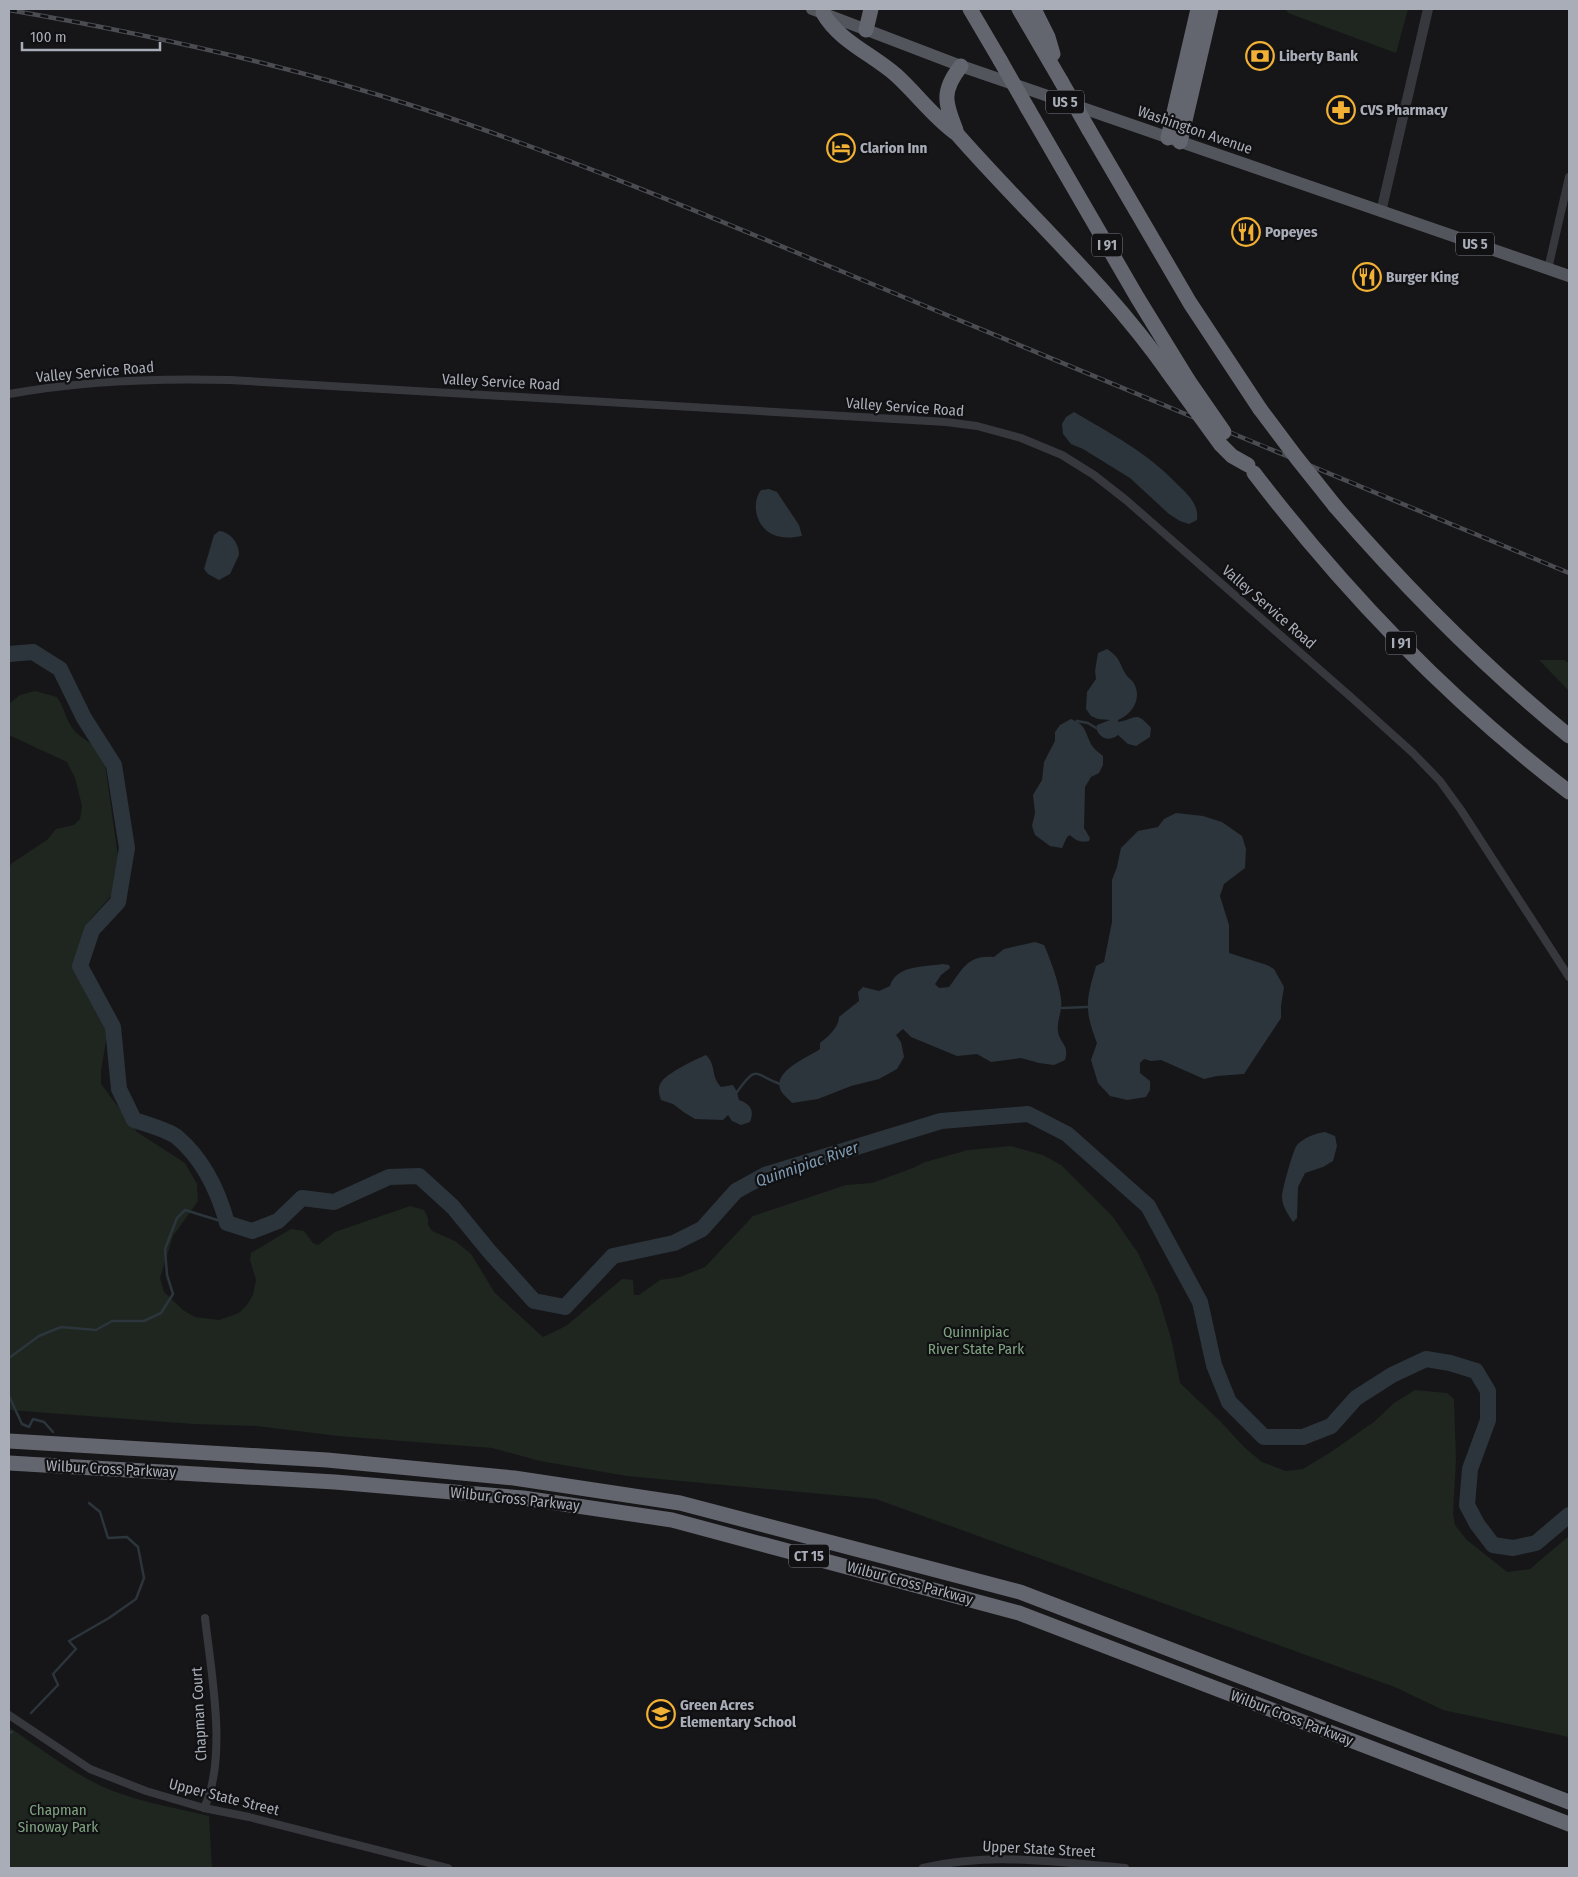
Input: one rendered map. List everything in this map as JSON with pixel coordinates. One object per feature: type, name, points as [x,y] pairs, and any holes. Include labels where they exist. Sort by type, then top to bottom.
[{"type":"highway","points":[[866,30],[871,9]]},
{"type":"highway","name":"I 91","points":[[970,9],[1137,297],[1188,380],[1251,469],[1319,554],[1404,646],[1485,722],[1569,792]]},
{"type":"highway","points":[[1019,9],[1190,303],[1260,409],[1296,457],[1335,506],[1397,576],[1457,637],[1522,697],[1569,736]]},
{"type":"highway","points":[[1034,9],[1051,45],[1059,77]]},
{"type":"highway","points":[[1174,140],[1198,9]]},
{"type":"highway","points":[[1174,140],[1211,9]]},
{"type":"highway","points":[[818,11],[836,31],[888,67],[957,134],[1115,303],[1218,441],[1232,456],[1251,469]]},
{"type":"highway","points":[[957,134],[948,112],[946,97],[950,82],[961,66]]},
{"type":"highway","name":"Wilbur Cross Parkway","points":[[9,1441],[327,1460],[514,1478],[680,1503],[1020,1592],[1569,1802]]},
{"type":"highway","name":"Wilbur Cross Parkway","points":[[9,1463],[335,1482],[523,1498],[672,1520],[1019,1613],[1569,1824]]},
{"type":"main road","name":"Washington Avenue","points":[[818,11],[961,66],[1569,276]]},
{"type":"street","points":[[1381,212],[1428,9]]},
{"type":"street","points":[[1548,269],[1569,178]]},
{"type":"street","name":"Valley Service Road","points":[[9,394],[93,384],[182,379],[230,380],[946,422],[992,429],[1035,443],[1069,459],[1111,487],[1352,698],[1425,765],[1450,794],[1569,977]]},
{"type":"street","name":"Chapman Court","points":[[204,1808],[215,1772],[217,1754],[212,1679],[205,1618]]},
{"type":"street","name":"Upper State Street","points":[[9,1715],[90,1769],[146,1791],[204,1808],[249,1817],[448,1868]]},
{"type":"street","name":"Upper State Street","points":[[923,1868],[977,1859],[1004,1858],[1125,1868]]},
{"type":"green space","points":[[1286,9],[1408,9],[1396,53],[1288,13]]},
{"type":"green space","points":[[1539,660],[1564,660],[1569,663],[1569,691]]},
{"type":"green space","name":"Quinnipiac River State Park","points":[[35,691],[57,697],[69,723],[77,734],[103,750],[118,856],[123,873],[117,889],[89,921],[81,948],[80,965],[90,991],[103,1010],[107,1035],[101,1071],[101,1084],[137,1132],[185,1163],[197,1184],[198,1201],[173,1236],[160,1278],[164,1292],[183,1310],[195,1317],[219,1320],[239,1313],[253,1295],[256,1280],[250,1260],[251,1253],[291,1229],[304,1231],[313,1243],[318,1245],[335,1232],[410,1206],[424,1210],[428,1218],[428,1225],[432,1231],[455,1241],[471,1254],[495,1293],[543,1337],[566,1326],[622,1279],[633,1280],[634,1295],[639,1295],[660,1280],[680,1277],[705,1267],[753,1216],[846,1185],[872,1183],[925,1162],[968,1150],[1011,1146],[1043,1155],[1061,1165],[1113,1217],[1138,1253],[1158,1295],[1172,1342],[1180,1383],[1244,1447],[1262,1462],[1286,1471],[1303,1469],[1375,1421],[1394,1403],[1415,1390],[1447,1393],[1454,1399],[1456,1459],[1453,1514],[1455,1525],[1467,1540],[1507,1572],[1530,1569],[1569,1536],[1569,1737],[1443,1710],[1397,1688],[876,1499],[627,1476],[540,1461],[492,1448],[338,1436],[256,1426],[193,1424],[9,1410],[9,867],[12,863],[47,840],[56,829],[74,825],[80,819],[82,806],[75,778],[67,762],[9,735],[9,704],[20,695]]},
{"type":"green space","name":"Chapman Sinoway Park","points":[[9,1727],[64,1765],[112,1791],[209,1816],[212,1868],[9,1868]]},
{"type":"shaded area","points":[[1074,412],[1127,444],[1164,471],[1191,499],[1196,509],[1197,520],[1189,524],[1180,521],[1169,514],[1130,478],[1083,449],[1071,444],[1063,434],[1062,424],[1066,417]]},
{"type":"shaded area","points":[[769,489],[777,492],[799,525],[802,536],[790,538],[778,536],[770,533],[761,525],[756,513],[756,501],[761,490]]},
{"type":"shaded area","points":[[219,531],[234,539],[239,555],[230,574],[219,580],[208,574],[204,569],[214,535]]},
{"type":"shaded area","points":[[1107,649],[1118,659],[1133,682],[1137,693],[1137,699],[1132,709],[1118,722],[1139,717],[1151,728],[1150,737],[1136,746],[1128,744],[1118,735],[1108,739],[1102,737],[1096,728],[1097,725],[1110,720],[1091,716],[1086,709],[1087,692],[1096,679],[1095,671],[1098,653]]},
{"type":"shaded area","points":[[1071,719],[1080,724],[1095,750],[1103,756],[1103,765],[1099,773],[1091,777],[1085,787],[1084,828],[1090,838],[1089,841],[1079,841],[1070,835],[1067,837],[1062,848],[1050,846],[1035,835],[1032,826],[1035,813],[1033,795],[1042,780],[1044,762],[1055,741],[1055,732],[1060,725]]},
{"type":"shaded area","points":[[1176,813],[1203,816],[1222,822],[1242,836],[1246,849],[1245,868],[1224,884],[1220,896],[1229,925],[1229,953],[1274,969],[1284,987],[1281,1018],[1244,1074],[1204,1079],[1161,1060],[1151,1061],[1144,1059],[1140,1063],[1140,1073],[1150,1081],[1150,1090],[1146,1097],[1127,1100],[1110,1096],[1098,1083],[1091,1060],[1097,1043],[1088,1013],[1088,997],[1096,966],[1104,962],[1112,922],[1112,880],[1121,848],[1138,831],[1158,827],[1164,819]]},
{"type":"shaded area","points":[[1035,942],[1044,945],[1059,986],[1061,1011],[1058,1031],[1066,1051],[1065,1060],[1054,1065],[1021,1058],[991,1062],[977,1054],[957,1056],[911,1037],[903,1029],[896,1035],[901,1042],[904,1057],[897,1069],[879,1079],[851,1086],[818,1099],[792,1103],[781,1091],[779,1084],[781,1077],[786,1071],[820,1049],[820,1043],[830,1035],[839,1021],[839,1017],[859,1001],[858,992],[863,987],[879,991],[890,986],[893,979],[904,971],[912,968],[943,964],[949,965],[950,968],[941,975],[935,984],[939,988],[949,987],[967,964],[972,961],[978,958],[994,957],[1004,949]]},
{"type":"shaded area","points":[[706,1055],[721,1087],[733,1085],[739,1100],[746,1103],[752,1111],[750,1122],[741,1125],[732,1121],[728,1115],[723,1120],[695,1119],[673,1104],[661,1100],[659,1093],[660,1083],[666,1077]]},
{"type":"shaded area","points":[[1325,1132],[1335,1136],[1337,1146],[1333,1161],[1323,1167],[1305,1173],[1298,1187],[1297,1218],[1293,1222],[1284,1207],[1282,1197],[1293,1154],[1297,1145],[1303,1140]]},
{"type":"waterway","name":"Quinnipiac River","points":[[9,654],[33,652],[60,669],[84,718],[114,765],[127,848],[118,902],[92,930],[80,966],[113,1027],[119,1089],[134,1120],[168,1132],[187,1146],[209,1176],[227,1223],[252,1231],[278,1221],[302,1198],[334,1202],[389,1177],[419,1176],[453,1207],[534,1301],[565,1307],[613,1256],[674,1243],[702,1229],[736,1191],[765,1175],[941,1121],[1028,1114],[1067,1134],[1148,1206],[1200,1302],[1214,1365],[1229,1402],[1264,1437],[1303,1437],[1331,1426],[1356,1398],[1392,1375],[1426,1359],[1450,1363],[1476,1371],[1488,1391],[1488,1420],[1470,1469],[1467,1505],[1477,1524],[1493,1545],[1513,1548],[1536,1543],[1569,1515]]},
{"type":"waterway","points":[[1077,721],[1088,723],[1096,728]]},
{"type":"waterway","points":[[1062,1008],[1087,1007]]},
{"type":"waterway","points":[[737,1092],[753,1074],[761,1075],[780,1084]]},
{"type":"waterway","points":[[9,1358],[39,1336],[61,1327],[96,1330],[112,1321],[144,1321],[161,1313],[173,1294],[167,1275],[165,1249],[177,1218],[185,1210],[227,1223]]},
{"type":"waterway","points":[[9,1396],[22,1424],[29,1427],[33,1419],[44,1422],[53,1432]]},
{"type":"waterway","points":[[31,1713],[58,1685],[53,1674],[76,1649],[69,1641],[109,1618],[136,1599],[144,1578],[138,1547],[127,1537],[108,1538],[100,1512],[89,1503]]},
{"type":"railway","points":[[9,10],[113,29],[218,52],[321,78],[485,130],[609,176],[731,225],[1569,573]]},
{"type":"place","name":"Liberty Bank","points":[[1260,56]]},
{"type":"place","name":"CVS Pharmacy","points":[[1341,110]]},
{"type":"place","name":"Clarion Inn","points":[[841,148]]},
{"type":"place","name":"Popeyes","points":[[1246,232]]},
{"type":"place","name":"Burger King","points":[[1367,277]]},
{"type":"place","name":"Green Acres Elementary School","points":[[661,1714]]}]
